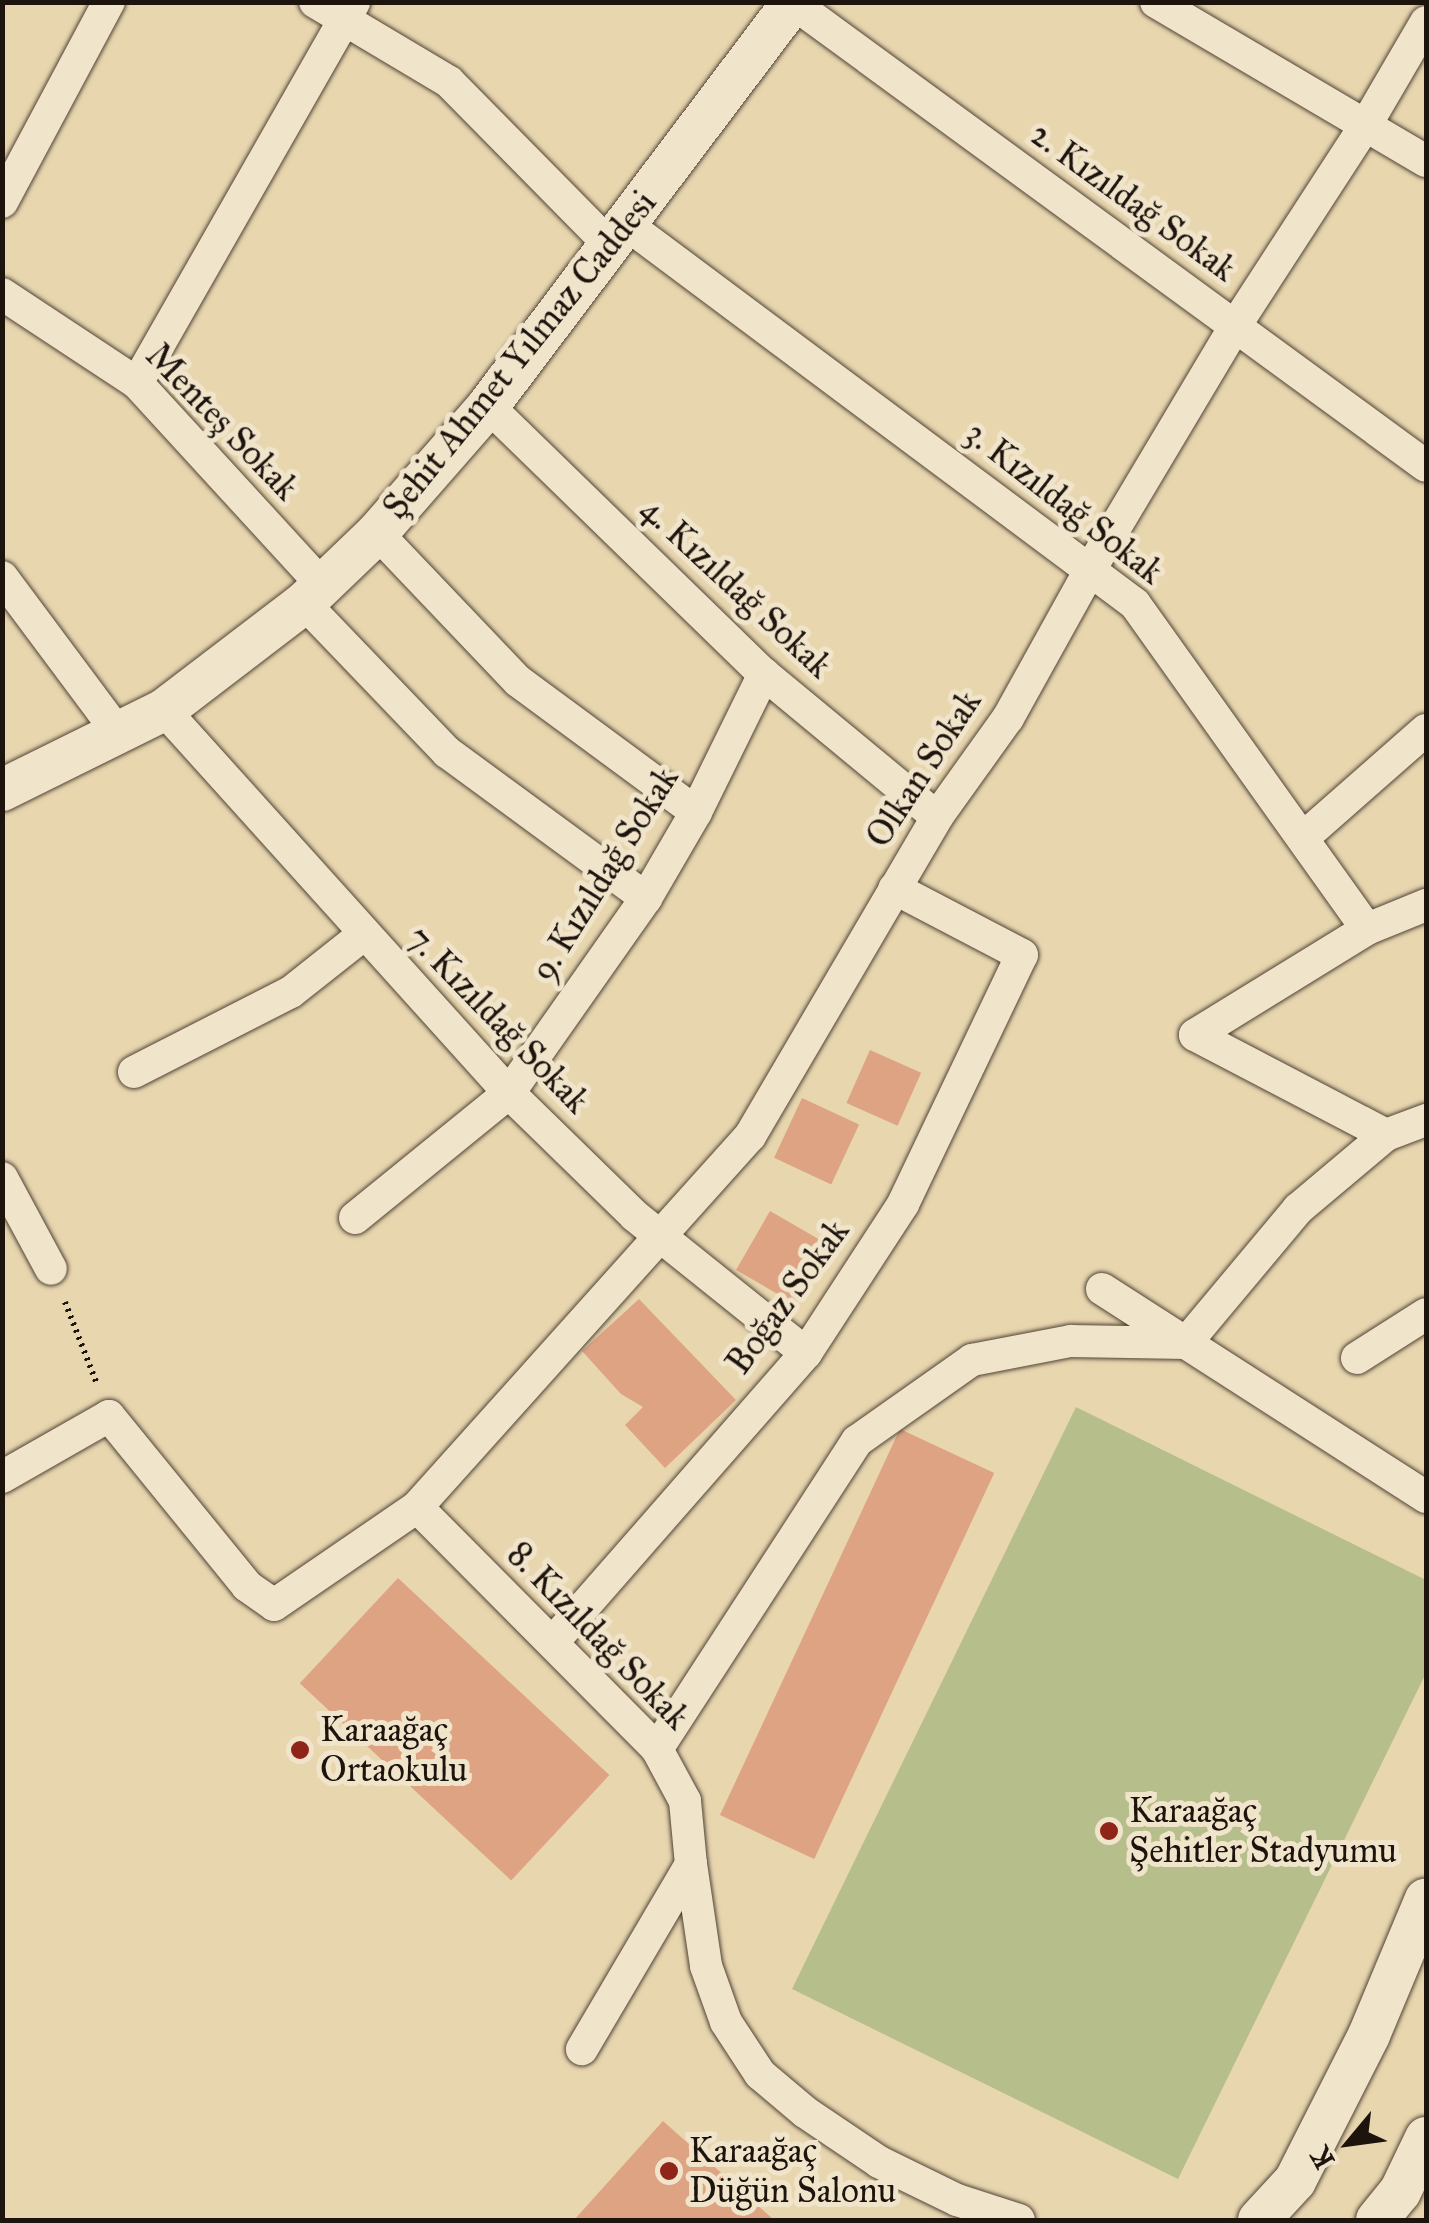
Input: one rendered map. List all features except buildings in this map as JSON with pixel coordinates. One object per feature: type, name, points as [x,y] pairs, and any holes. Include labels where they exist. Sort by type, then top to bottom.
[{"type":"street","points":[[2,202],[109,2]]},
{"type":"street","name":"3. Kızıldağ Sokak","points":[[316,2],[350,10],[450,82],[618,234],[1090,568],[1135,604],[1368,929]]},
{"type":"street","points":[[1156,2],[1426,161]]},
{"type":"street","name":"Şehit Ahmet Yılmaz Caddesi","points":[[2,790],[164,710],[313,594],[377,534],[488,406],[793,3]]},
{"type":"street","name":"2. Kızıldağ Sokak","points":[[793,3],[1426,466]]},
{"type":"street","points":[[138,382],[350,10]]},
{"type":"street","name":"Olkan Sokak","points":[[110,1416],[248,1586],[274,1605],[417,1507],[750,1136],[937,817],[1008,718],[1090,568],[1235,326],[1367,123],[1426,22]]},
{"type":"street","name":"Menteş Sokak","points":[[2,294],[138,382],[446,752],[646,898]]},
{"type":"street","name":"4. Kızıldağ Sokak","points":[[488,406],[764,674],[937,817]]},
{"type":"street","points":[[377,534],[518,680],[696,812]]},
{"type":"street","points":[[2,577],[118,734]]},
{"type":"street","name":"9. Kızıldağ Sokak","points":[[355,1218],[509,1093],[646,898],[696,812],[764,674]]},
{"type":"street","name":"7. Kızıldağ Sokak","points":[[164,710],[362,935],[509,1093],[662,1238],[806,1353]]},
{"type":"street","points":[[1304,837],[1426,730]]},
{"type":"street","name":"Boğaz Sokak","points":[[553,1642],[806,1353],[903,1204],[1022,955],[894,888]]},
{"type":"street","points":[[1386,1135],[1195,1035],[1368,929],[1426,905]]},
{"type":"street","points":[[134,1072],[292,992],[362,935]]},
{"type":"street","points":[[1186,1343],[1298,1210],[1386,1135],[1426,1120]]},
{"type":"street","points":[[2,1178],[51,1268]]},
{"type":"street","points":[[1102,1289],[1426,1497]]},
{"type":"street","points":[[1357,1358],[1426,1314]]},
{"type":"street","points":[[657,1750],[857,1441],[972,1360],[1070,1341],[1186,1343]]},
{"type":"street","points":[[2,1477],[110,1416]]},
{"type":"street","name":"8. Kızıldağ Sokak","points":[[417,1507],[657,1750],[686,1801],[706,1966],[726,2022],[760,2074],[804,2112],[879,2162],[958,2200],[1020,2220]]},
{"type":"street","points":[[582,2049],[691,1864]]},
{"type":"street","points":[[1259,2220],[1295,2181],[1369,2035],[1426,1899]]},
{"type":"street","points":[[1377,2220],[1400,2192],[1426,2138]]},
{"type":"path","points":[[51,1268],[110,1416]]},
{"type":"green space","name":"Karaağaç Şehitler Stadyumu","points":[[1076,1407],[1426,1580],[1426,1673],[1178,2179],[792,1989]]},
{"type":"place","name":"Karaağaç Ortaokulu","points":[[300,1750]]},
{"type":"place","name":"Karaağaç Şehitler Stadyumu","points":[[1109,1831]]},
{"type":"place","name":"Karaağaç Düğün Salonu","points":[[669,2171]]}]
